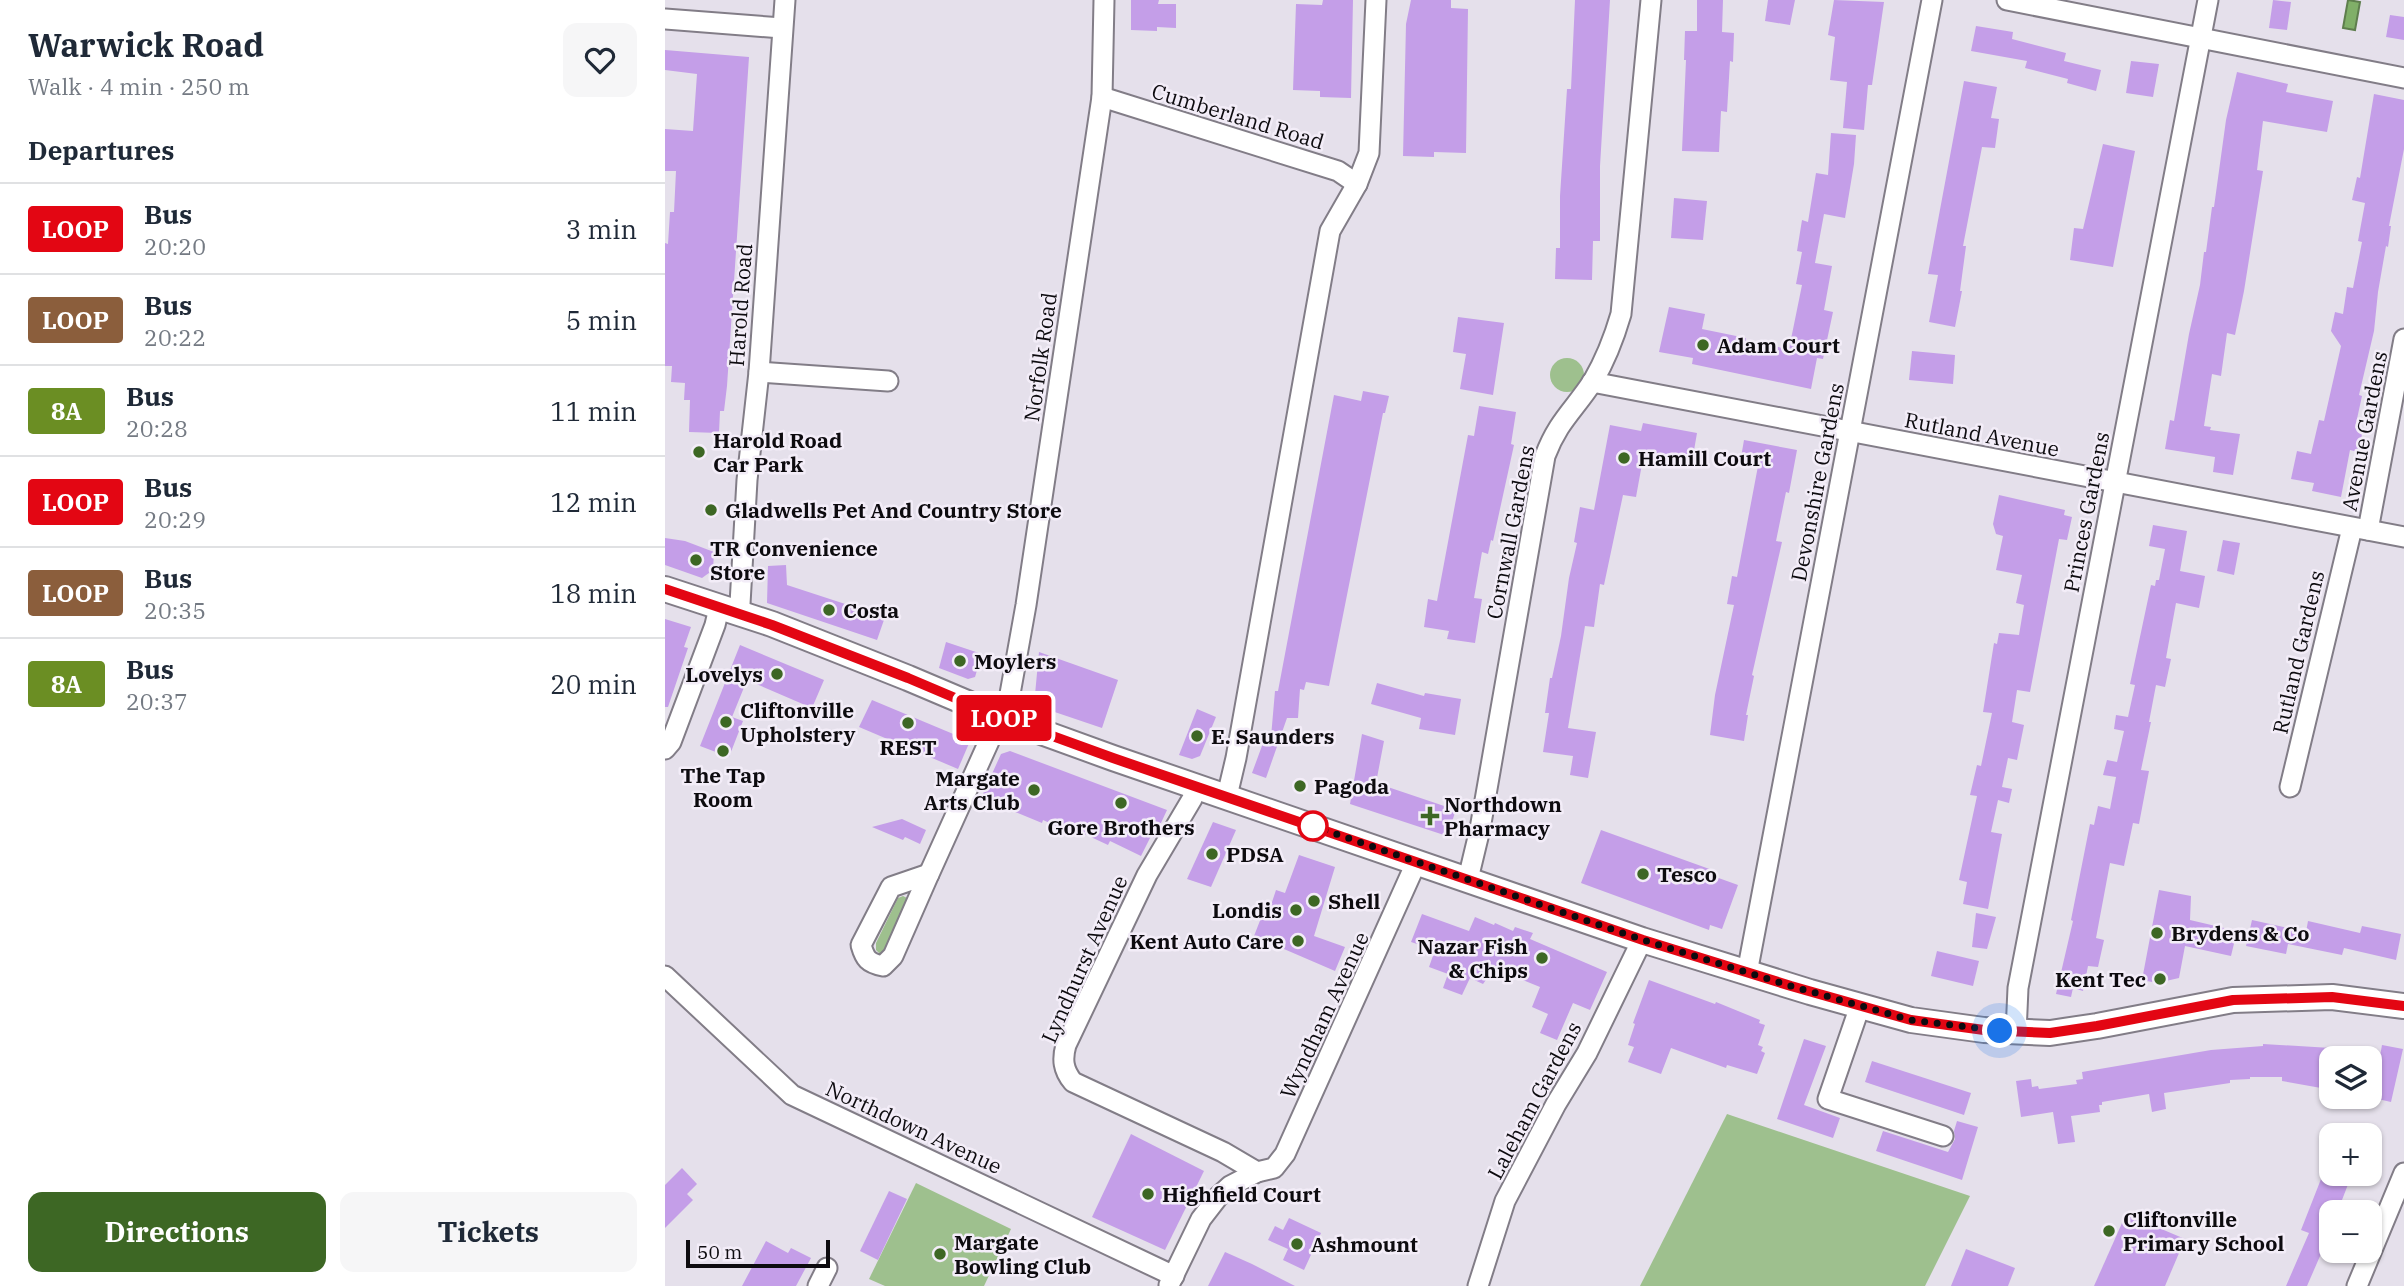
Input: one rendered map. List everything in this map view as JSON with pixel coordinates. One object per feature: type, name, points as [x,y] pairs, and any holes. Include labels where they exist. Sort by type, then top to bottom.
[{"type":"main road","points":[[665,589],[896,673],[1000,717],[1416,863],[1747,973],[1911,1020],[2016,1033],[2050,1033],[2233,1000],[2332,997],[2404,1006]]},
{"type":"street","name":"Harold Road","points":[[665,749],[671,742],[715,625],[728,610],[740,604],[747,480],[759,372],[785,0]]},
{"type":"street","name":"Norfolk Road","points":[[929,874],[891,887],[861,945],[865,958],[872,964],[883,966],[893,956],[1000,717],[1008,705],[1026,606],[1102,97],[1104,0]]},
{"type":"street","points":[[1227,796],[1330,231],[1357,184],[1369,153],[1376,0]]},
{"type":"street","name":"Cornwall Gardens","points":[[1468,879],[1480,829],[1545,456],[1553,434],[1592,382],[1611,348],[1621,314],[1651,0]]},
{"type":"street","name":"Devonshire Gardens","points":[[1747,973],[1932,0]]},
{"type":"street","points":[[2007,0],[2404,78]]},
{"type":"street","name":"Princes Gardens","points":[[2016,1033],[2018,988],[2208,0]]},
{"type":"street","points":[[665,19],[782,28]]},
{"type":"street","name":"Cumberland Road","points":[[1102,97],[1338,171],[1357,184]]},
{"type":"street","name":"Avenue Gardens","points":[[2360,529],[2404,339]]},
{"type":"street","points":[[759,372],[888,381]]},
{"type":"street","name":"Rutland Avenue","points":[[1592,382],[2404,537]]},
{"type":"street","name":"Rutland Gardens","points":[[2290,787],[2360,529]]},
{"type":"street","name":"Lyndhurst Avenue","points":[[1196,786],[1192,799],[1147,875],[1066,1045],[1064,1065],[1066,1074],[1073,1082],[1223,1152],[1257,1172]]},
{"type":"street","name":"Wyndham Avenue","points":[[1171,1281],[1201,1219],[1218,1197],[1230,1186],[1257,1172],[1274,1168],[1285,1154],[1416,863]]},
{"type":"street","name":"Laleham Gardens","points":[[1478,1286],[1505,1201],[1556,1104],[1587,1053],[1643,940]]},
{"type":"street","name":"Northdown Avenue","points":[[665,976],[792,1095],[1171,1281]]},
{"type":"street","points":[[1860,1006],[1828,1099],[1943,1136]]},
{"type":"street","points":[[2357,1286],[2404,1173]]},
{"type":"street","points":[[818,1286],[827,1268]]},
{"type":"shaded area","points":[[2348,0],[2360,2],[2355,30],[2343,28]]},
{"type":"shaded area","points":[[1567,358],[1579,363],[1584,375],[1579,387],[1567,392],[1555,387],[1550,375],[1555,363]]},
{"type":"shaded area","points":[[903,896],[909,899],[887,954],[881,955],[876,950],[876,943],[898,898]]},
{"type":"shaded area","points":[[1727,1114],[1970,1196],[1925,1286],[1640,1286]]},
{"type":"shaded area","name":"Margate Bowling Club","points":[[916,1183],[1011,1229],[984,1286],[885,1286],[869,1279]]},
{"type":"building","points":[[1131,0],[1159,0],[1158,4],[1176,4],[1176,28],[1157,27],[1157,31],[1131,30]]},
{"type":"building","points":[[1323,0],[1353,0],[1351,98],[1320,97],[1320,91],[1293,90],[1296,4],[1322,5]]},
{"type":"building","points":[[1411,0],[1451,0],[1451,8],[1468,9],[1466,153],[1434,152],[1434,157],[1403,156],[1406,24]]},
{"type":"building","points":[[1575,0],[1610,0],[1600,166],[1600,241],[1593,241],[1592,280],[1555,279],[1556,248],[1560,248],[1560,196],[1567,89],[1571,89]]},
{"type":"building","points":[[1697,0],[1723,0],[1722,32],[1734,33],[1727,112],[1721,111],[1719,152],[1682,151],[1685,31],[1697,31]]},
{"type":"building","points":[[1768,0],[1795,0],[1790,25],[1765,21]]},
{"type":"building","points":[[1834,0],[1884,2],[1872,85],[1868,85],[1864,130],[1843,128],[1847,82],[1830,80],[1835,37],[1828,35]]},
{"type":"building","points":[[2273,0],[2291,2],[2287,30],[2269,28]]},
{"type":"building","points":[[2390,15],[2404,17],[2404,40],[2386,37]]},
{"type":"building","points":[[1976,26],[2013,32],[2012,39],[2066,53],[2064,61],[2101,70],[2096,91],[2067,83],[2068,79],[2025,68],[2027,61],[1971,51]]},
{"type":"building","points":[[665,50],[749,57],[727,386],[724,411],[720,411],[719,433],[689,432],[690,400],[684,400],[685,383],[671,382],[672,366],[665,366],[665,243],[668,244],[670,212],[674,212],[676,171],[665,171],[665,129],[693,131],[697,74],[665,70]]},
{"type":"building","points":[[2131,61],[2159,64],[2153,97],[2126,93]]},
{"type":"building","points":[[2237,72],[2288,84],[2286,92],[2333,101],[2327,132],[2263,121],[2257,170],[2263,171],[2244,291],[2235,335],[2227,333],[2221,376],[2212,374],[2204,426],[2211,427],[2210,430],[2240,434],[2233,475],[2213,472],[2215,457],[2165,449],[2170,420],[2174,421],[2200,285],[2226,120]]},
{"type":"building","points":[[1964,81],[1997,87],[1991,118],[1999,119],[1995,148],[1982,147],[1963,246],[1966,246],[1962,291],[1955,327],[1929,322],[1938,275],[1928,274]]},
{"type":"building","points":[[2374,94],[2404,100],[2404,149],[2378,292],[2374,331],[2359,395],[2362,396],[2355,428],[2363,430],[2358,452],[2350,450],[2341,497],[2312,491],[2314,483],[2291,479],[2297,451],[2311,454],[2319,420],[2324,421],[2341,346],[2331,331],[2335,312],[2343,314],[2347,287],[2353,288],[2362,242],[2358,241],[2365,203],[2352,200],[2357,177],[2360,178]]},
{"type":"building","points":[[1831,133],[1856,135],[1854,164],[1845,218],[1824,214],[1815,263],[1832,266],[1824,310],[1833,312],[1823,359],[1817,358],[1811,389],[1692,364],[1693,358],[1659,352],[1669,307],[1705,314],[1702,329],[1789,349],[1802,285],[1796,284],[1802,252],[1797,251],[1802,220],[1808,222],[1816,173],[1828,175]]},
{"type":"building","points":[[2103,144],[2135,151],[2113,267],[2070,260],[2074,228],[2083,229]]},
{"type":"building","points":[[1674,198],[1707,201],[1703,240],[1671,238]]},
{"type":"building","points":[[1458,317],[1504,323],[1493,395],[1460,389],[1466,354],[1453,352]]},
{"type":"building","points":[[1912,351],[1955,355],[1953,384],[1909,380]]},
{"type":"building","points":[[1363,391],[1389,396],[1383,413],[1329,686],[1306,682],[1304,690],[1300,689],[1298,718],[1287,718],[1266,778],[1252,773],[1266,735],[1271,737],[1275,691],[1278,691],[1334,395],[1361,401]]},
{"type":"building","points":[[1479,406],[1516,412],[1511,444],[1514,445],[1493,541],[1491,540],[1488,554],[1482,552],[1474,598],[1482,599],[1475,643],[1447,639],[1449,631],[1424,627],[1428,599],[1437,601],[1468,435],[1474,436]]},
{"type":"building","points":[[1643,423],[1697,433],[1692,462],[1644,453],[1636,497],[1623,495],[1604,585],[1600,584],[1594,627],[1585,626],[1568,728],[1596,732],[1588,778],[1570,775],[1573,756],[1543,752],[1549,713],[1545,713],[1550,678],[1561,636],[1577,543],[1574,542],[1580,507],[1594,510],[1610,425],[1641,431]]},
{"type":"building","points":[[1744,440],[1797,450],[1776,541],[1782,542],[1752,675],[1754,676],[1744,741],[1710,735],[1715,695],[1734,605],[1727,604],[1732,576],[1737,577],[1758,466],[1740,463]]},
{"type":"building","points":[[1999,495],[2065,510],[2064,515],[2072,517],[2067,540],[2059,539],[2030,692],[2017,690],[2012,722],[2024,725],[2017,760],[2008,758],[2002,787],[2012,789],[2009,803],[1998,800],[1991,832],[2002,834],[1988,909],[1963,904],[1967,882],[1959,880],[1977,796],[1970,795],[1977,765],[1981,766],[1992,713],[1983,712],[1994,643],[1997,644],[1999,633],[2019,635],[2024,605],[2016,603],[2022,575],[1996,570],[2003,536],[1996,534],[1993,524]]},
{"type":"building","points":[[2153,525],[2187,531],[2180,571],[2205,576],[2199,608],[2176,603],[2166,658],[2171,659],[2165,687],[2156,685],[2149,722],[2141,770],[2149,771],[2139,824],[2133,823],[2124,866],[2110,863],[2096,938],[2104,940],[2098,967],[2088,966],[2083,991],[2073,988],[2071,997],[2056,994],[2073,921],[2071,920],[2090,824],[2094,825],[2098,806],[2110,809],[2116,777],[2103,775],[2107,760],[2117,762],[2124,731],[2114,729],[2116,715],[2128,717],[2135,685],[2130,684],[2151,585],[2155,586],[2156,580],[2159,580],[2165,549],[2149,546]]},
{"type":"building","name":"TR Convenience Store","points":[[665,538],[685,541],[714,552],[713,570],[702,578],[665,565]]},
{"type":"building","points":[[2223,540],[2240,543],[2234,575],[2217,571]]},
{"type":"building","points":[[786,565],[787,585],[885,617],[877,640],[767,603],[768,566]]},
{"type":"building","points":[[665,619],[691,627],[684,647],[688,648],[668,707],[665,707]]},
{"type":"building","name":"Moylers","points":[[946,642],[982,654],[975,677],[968,679],[939,668]]},
{"type":"building","points":[[740,645],[824,680],[812,708],[747,680],[732,717],[743,721],[729,757],[700,746]]},
{"type":"building","points":[[1039,652],[1118,680],[1102,728],[1034,705]]},
{"type":"building","points":[[1377,683],[1424,696],[1425,693],[1461,699],[1455,735],[1419,729],[1421,718],[1371,704]]},
{"type":"building","points":[[872,700],[970,741],[958,769],[859,727]]},
{"type":"building","name":"E. Saunders","points":[[1197,709],[1216,717],[1200,756],[1192,759],[1179,755]]},
{"type":"building","points":[[1362,734],[1384,741],[1376,783],[1456,810],[1447,836],[1350,804]]},
{"type":"building","points":[[1010,751],[1167,810],[1154,838],[1151,836],[1141,856],[1110,841],[1108,845],[1065,825],[1063,829],[1043,820],[1042,823],[981,798],[1001,754]]},
{"type":"building","points":[[902,819],[926,830],[920,844],[872,827]]},
{"type":"building","name":"PDSA","points":[[1213,822],[1236,830],[1211,887],[1187,879]]},
{"type":"building","name":"Tesco","points":[[1601,830],[1715,871],[1713,876],[1738,885],[1722,929],[1710,925],[1709,930],[1581,883]]},
{"type":"building","points":[[1299,855],[1335,867],[1314,936],[1345,947],[1335,971],[1254,936],[1261,918],[1266,920],[1276,890],[1285,893]]},
{"type":"building","points":[[2159,890],[2191,896],[2190,920],[2237,931],[2231,956],[2185,946],[2179,978],[2157,983],[2142,980]]},
{"type":"building","points":[[1976,913],[1996,917],[1987,949],[1972,947]]},
{"type":"building","points":[[1422,914],[1469,931],[1475,917],[1513,931],[1515,927],[1533,933],[1530,939],[1607,972],[1590,1010],[1573,1003],[1557,1040],[1540,1033],[1548,1014],[1532,1007],[1540,987],[1513,976],[1510,983],[1491,973],[1483,984],[1470,978],[1462,995],[1443,988],[1448,974],[1429,967],[1435,950],[1411,942]]},
{"type":"building","points":[[2252,920],[2306,932],[2308,921],[2360,933],[2362,926],[2401,934],[2396,960],[2344,948],[2342,955],[2288,944],[2286,954],[2246,946]]},
{"type":"building","points":[[1937,951],[1979,961],[1973,986],[1931,976]]},
{"type":"building","points":[[1649,980],[1760,1020],[1759,1023],[1765,1025],[1758,1045],[1763,1047],[1761,1051],[1765,1053],[1757,1074],[1727,1065],[1726,1068],[1671,1048],[1661,1074],[1628,1062],[1634,1047],[1628,1045],[1635,1024],[1633,1023]]},
{"type":"building","points":[[1804,1039],[1826,1046],[1804,1105],[1840,1118],[1833,1138],[1777,1119]]},
{"type":"building","points":[[2263,1046],[2319,1047],[2319,1088],[2282,1081],[2282,1077],[2250,1077],[2230,1080],[2230,1083],[2164,1093],[2166,1109],[2152,1112],[2149,1094],[2102,1102],[2102,1105],[2099,1105],[2100,1112],[2071,1116],[2075,1142],[2058,1144],[2053,1112],[2021,1117],[2016,1081],[2031,1079],[2032,1087],[2038,1086],[2039,1089],[2077,1084],[2076,1080],[2083,1079],[2082,1072],[2211,1050]]},
{"type":"building","points":[[2382,1046],[2403,1049],[2391,1102],[2382,1100]]},
{"type":"building","points":[[1872,1061],[1971,1093],[1964,1115],[1865,1082]]},
{"type":"building","points":[[1957,1121],[1978,1127],[1962,1180],[1876,1151],[1883,1131],[1948,1152],[1955,1139]]},
{"type":"building","name":"Highfield Court","points":[[1131,1134],[1204,1171],[1165,1250],[1092,1217]]},
{"type":"building","points":[[682,1168],[697,1184],[687,1194],[693,1200],[665,1228],[665,1185]]},
{"type":"building","points":[[2319,1184],[2347,1186],[2342,1200],[2319,1200],[2319,1258],[2307,1286],[2286,1286],[2309,1233],[2301,1230]]},
{"type":"building","points":[[889,1191],[907,1199],[878,1260],[860,1251]]},
{"type":"building","points":[[2126,1214],[2185,1239],[2165,1286],[2094,1286]]},
{"type":"building","name":"Ashmount","points":[[1289,1218],[1321,1233],[1304,1270],[1283,1260],[1288,1249],[1268,1240],[1275,1226],[1283,1230]]},
{"type":"building","points":[[766,1241],[788,1253],[791,1248],[811,1258],[796,1286],[742,1286]]},
{"type":"building","points":[[1966,1249],[2015,1268],[2008,1286],[1951,1286]]},
{"type":"building","points":[[1225,1252],[1252,1264],[1295,1286],[1208,1286]]},
{"type":"bus line","name":"LOOP","points":[[665,589],[772,625],[1000,717],[1416,863],[1643,940],[1911,1020],[2016,1033],[2050,1033],[2233,1000],[2332,997],[2404,1006]]},
{"type":"place","name":"Adam Court","points":[[1703,345]]},
{"type":"place","name":"Harold Road Car Park","points":[[699,452]]},
{"type":"place","name":"Hamill Court","points":[[1624,458]]},
{"type":"place","name":"Gladwells Pet And Country Store","points":[[711,510]]},
{"type":"place","name":"TR Convenience Store","points":[[696,560]]},
{"type":"place","name":"Costa","points":[[829,610]]},
{"type":"place","name":"Moylers","points":[[960,661]]},
{"type":"place","name":"Lovelys","points":[[777,674]]},
{"type":"place","name":"Cliftonville Upholstery","points":[[726,722]]},
{"type":"place","name":"REST","points":[[908,723]]},
{"type":"place","name":"E. Saunders","points":[[1197,736]]},
{"type":"place","name":"The Tap Room","points":[[723,751]]},
{"type":"place","name":"Pagoda","points":[[1300,786]]},
{"type":"place","name":"Margate Arts Club","points":[[1034,790]]},
{"type":"place","name":"Gore Brothers","points":[[1121,803]]},
{"type":"place","name":"Northdown Pharmacy","points":[[1430,816]]},
{"type":"place","name":"PDSA","points":[[1212,854]]},
{"type":"place","name":"Tesco","points":[[1643,874]]},
{"type":"place","name":"Shell","points":[[1314,901]]},
{"type":"place","name":"Londis","points":[[1296,910]]},
{"type":"place","name":"Brydens & Co","points":[[2157,933]]},
{"type":"place","name":"Kent Auto Care","points":[[1298,941]]},
{"type":"place","name":"Nazar Fish & Chips","points":[[1542,958]]},
{"type":"place","name":"Kent Tec","points":[[2160,979]]},
{"type":"place","name":"Highfield Court","points":[[1148,1194]]},
{"type":"place","name":"Cliftonville Primary School","points":[[2109,1231]]},
{"type":"place","name":"Ashmount","points":[[1297,1244]]},
{"type":"place","name":"Margate Bowling Club","points":[[940,1254]]},
{"type":"route","points":[[1313,826],[1643,940],[1791,986],[1911,1020],[2000,1031]]}]
